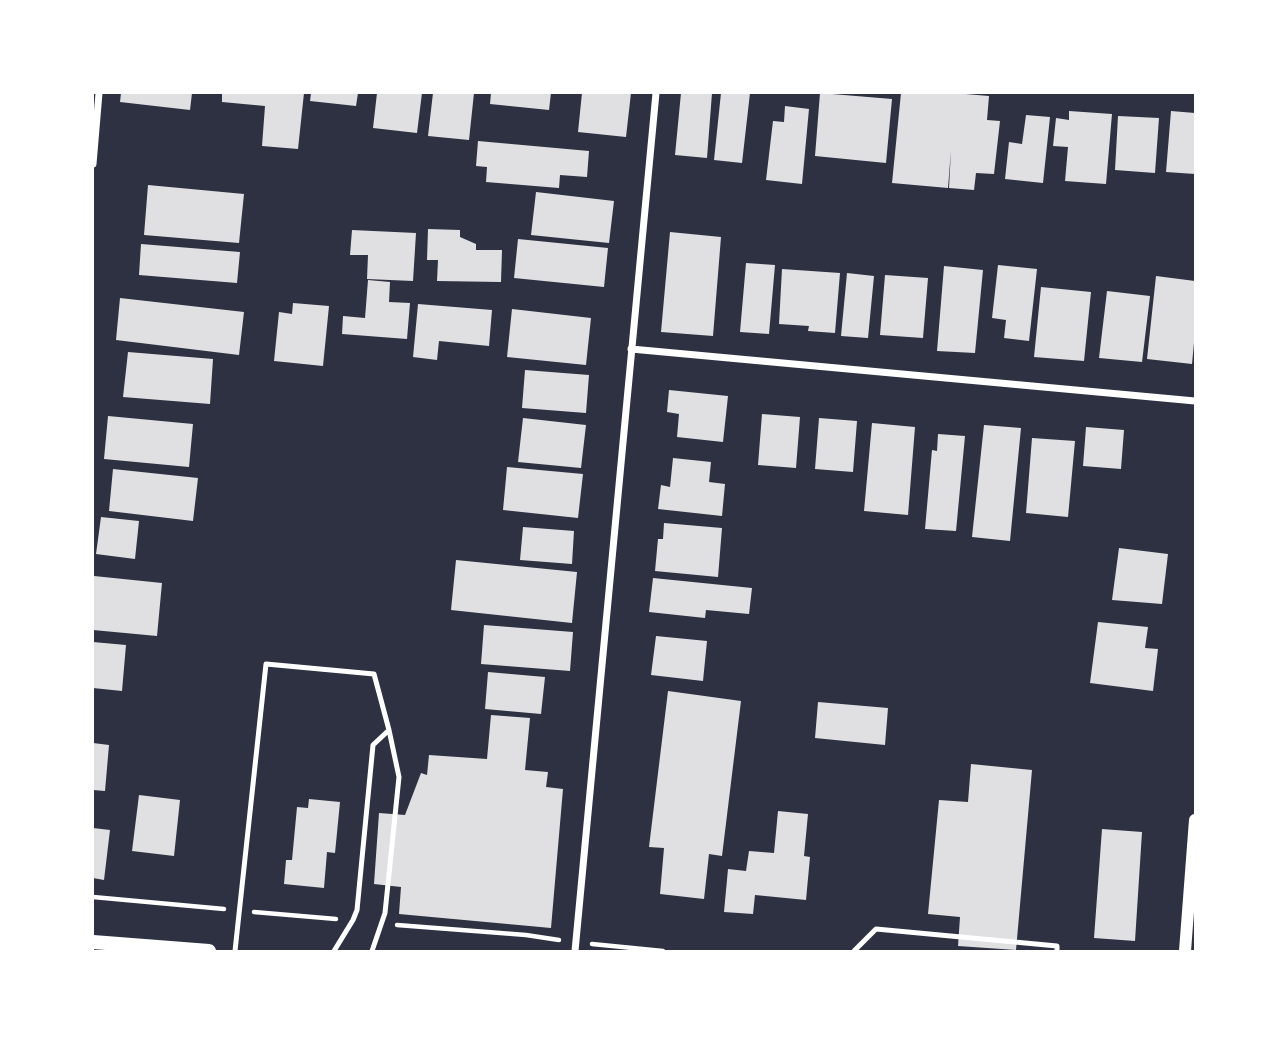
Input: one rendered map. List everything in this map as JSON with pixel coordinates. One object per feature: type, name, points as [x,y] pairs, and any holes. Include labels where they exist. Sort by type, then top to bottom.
[{"type":"main road","points":[[93,942],[209,951]]},
{"type":"street","points":[[93,164],[99,93]]},
{"type":"street","points":[[575,951],[656,93]]},
{"type":"street","points":[[631,349],[1195,401]]},
{"type":"street","points":[[1185,951],[1195,820]]},
{"type":"lane","points":[[234,951],[266,664],[374,674],[399,777],[385,913],[372,951]]},
{"type":"lane","points":[[334,951],[354,920],[357,910],[373,745],[389,730]]},
{"type":"lane","points":[[854,951],[876,929],[1057,946],[1057,951]]},
{"type":"building","points":[[121,93],[192,93],[190,110],[120,102]]},
{"type":"building","points":[[222,93],[304,93],[298,149],[262,146],[265,106],[222,102]]},
{"type":"building","points":[[311,93],[358,93],[356,106],[310,101]]},
{"type":"building","points":[[377,93],[422,93],[417,133],[373,128]]},
{"type":"building","points":[[433,93],[474,93],[469,140],[428,136]]},
{"type":"building","points":[[491,93],[551,93],[549,110],[490,104]]},
{"type":"building","points":[[582,93],[631,93],[626,137],[578,132]]},
{"type":"building","points":[[681,93],[712,93],[707,158],[675,155]]},
{"type":"building","points":[[721,93],[750,93],[742,163],[714,160]]},
{"type":"building","points":[[820,93],[892,99],[886,163],[815,156]]},
{"type":"building","points":[[901,93],[989,96],[987,120],[1000,121],[994,174],[976,173],[974,190],[949,188],[951,150],[948,188],[892,183]]},
{"type":"building","points":[[785,106],[809,109],[802,184],[766,180],[773,121],[784,122]]},
{"type":"building","points":[[1069,111],[1112,114],[1106,184],[1065,181],[1068,147],[1053,146],[1056,118],[1069,120]]},
{"type":"building","points":[[1171,111],[1195,113],[1195,174],[1166,172]]},
{"type":"building","points":[[1026,115],[1050,117],[1043,183],[1005,179],[1009,142],[1022,144]]},
{"type":"building","points":[[1118,116],[1159,118],[1155,173],[1115,170]]},
{"type":"building","points":[[478,141],[589,151],[587,177],[560,175],[559,188],[486,182],[487,167],[476,166]]},
{"type":"building","points":[[148,185],[244,194],[239,243],[144,235]]},
{"type":"building","points":[[536,192],[614,201],[609,243],[531,235]]},
{"type":"building","points":[[428,229],[460,230],[460,237],[476,244],[476,250],[502,250],[501,282],[437,281],[438,260],[427,260]]},
{"type":"building","points":[[352,230],[416,233],[413,281],[367,279],[368,255],[350,255]]},
{"type":"building","points":[[670,232],[721,237],[713,336],[661,332]]},
{"type":"building","points":[[518,239],[608,248],[604,287],[514,278]]},
{"type":"building","points":[[141,244],[240,252],[237,283],[139,275]]},
{"type":"building","points":[[746,263],[775,265],[769,334],[740,332]]},
{"type":"building","points":[[998,265],[1037,269],[1029,341],[1004,338],[1006,320],[992,318]]},
{"type":"building","points":[[944,266],[983,270],[975,353],[937,351]]},
{"type":"building","points":[[782,269],[840,273],[835,333],[808,331],[809,326],[779,324]]},
{"type":"building","points":[[847,273],[874,276],[868,338],[841,336]]},
{"type":"building","points":[[885,275],[928,278],[923,338],[880,335]]},
{"type":"building","points":[[1156,276],[1195,281],[1192,364],[1147,359]]},
{"type":"building","points":[[368,280],[390,282],[389,302],[410,303],[407,339],[342,334],[343,316],[365,318]]},
{"type":"building","points":[[1041,287],[1091,292],[1084,361],[1034,357]]},
{"type":"building","points":[[1107,291],[1150,296],[1142,362],[1099,358]]},
{"type":"building","points":[[120,298],[244,312],[239,355],[116,340]]},
{"type":"building","points":[[293,303],[329,306],[323,366],[274,361],[279,312],[292,314]]},
{"type":"building","points":[[418,304],[492,310],[489,346],[439,341],[437,360],[413,357]]},
{"type":"building","points":[[512,309],[591,318],[586,365],[507,357]]},
{"type":"building","points":[[128,352],[213,359],[210,404],[123,397]]},
{"type":"building","points":[[525,370],[589,375],[586,413],[522,408]]},
{"type":"building","points":[[669,390],[728,396],[723,442],[677,437],[679,414],[667,412]]},
{"type":"building","points":[[762,414],[800,417],[796,468],[758,465]]},
{"type":"building","points":[[108,416],[193,424],[189,467],[104,459]]},
{"type":"building","points":[[523,418],[586,425],[581,468],[518,462]]},
{"type":"building","points":[[819,418],[857,421],[853,472],[815,469]]},
{"type":"building","points":[[872,423],[915,427],[908,515],[864,511]]},
{"type":"building","points":[[984,425],[1021,428],[1010,541],[972,537]]},
{"type":"building","points":[[1086,427],[1124,430],[1121,469],[1083,466]]},
{"type":"building","points":[[938,434],[965,436],[956,531],[925,529],[932,450],[937,451]]},
{"type":"building","points":[[1032,438],[1075,441],[1068,517],[1026,513]]},
{"type":"building","points":[[673,458],[711,462],[709,482],[725,484],[722,516],[658,509],[661,485],[670,487]]},
{"type":"building","points":[[507,467],[583,474],[578,518],[503,510]]},
{"type":"building","points":[[113,469],[198,478],[193,521],[109,511]]},
{"type":"building","points":[[101,517],[139,521],[135,559],[96,554]]},
{"type":"building","points":[[664,523],[722,528],[718,577],[655,571],[658,539],[663,539]]},
{"type":"building","points":[[523,527],[574,531],[572,564],[520,560]]},
{"type":"building","points":[[1119,548],[1168,554],[1162,604],[1112,600]]},
{"type":"building","points":[[456,560],[577,572],[572,623],[451,610]]},
{"type":"building","points":[[94,576],[162,583],[157,636],[93,630]]},
{"type":"building","points":[[653,578],[752,588],[749,614],[706,610],[705,618],[649,612]]},
{"type":"building","points":[[1098,622],[1148,627],[1145,648],[1158,649],[1153,691],[1090,683]]},
{"type":"building","points":[[484,625],[573,632],[570,671],[481,664]]},
{"type":"building","points":[[656,636],[707,641],[703,681],[651,675]]},
{"type":"building","points":[[93,642],[126,645],[122,691],[93,688]]},
{"type":"building","points":[[488,672],[545,677],[541,714],[485,709]]},
{"type":"building","points":[[668,691],[741,701],[722,856],[709,854],[704,899],[660,894],[664,848],[649,847]]},
{"type":"building","points":[[818,702],[888,708],[885,745],[815,738]]},
{"type":"building","points":[[491,715],[530,718],[525,770],[548,772],[546,787],[563,789],[551,928],[399,914],[401,887],[374,884],[379,813],[405,815],[421,773],[427,775],[429,755],[487,759]]},
{"type":"building","points":[[93,743],[109,745],[105,791],[93,790]]},
{"type":"building","points":[[971,764],[1032,770],[1016,950],[958,946],[960,917],[928,914],[939,800],[968,802]]},
{"type":"building","points":[[139,795],[180,800],[174,856],[132,851]]},
{"type":"building","points":[[309,799],[340,802],[335,853],[327,852],[324,888],[284,884],[286,860],[292,860],[297,807],[308,808]]},
{"type":"building","points":[[778,811],[808,814],[804,856],[810,857],[806,900],[755,895],[753,914],[724,912],[728,869],[746,871],[749,851],[774,853]]},
{"type":"building","points":[[93,828],[110,830],[104,880],[93,878]]},
{"type":"building","points":[[1102,829],[1142,832],[1135,941],[1094,938]]}]
